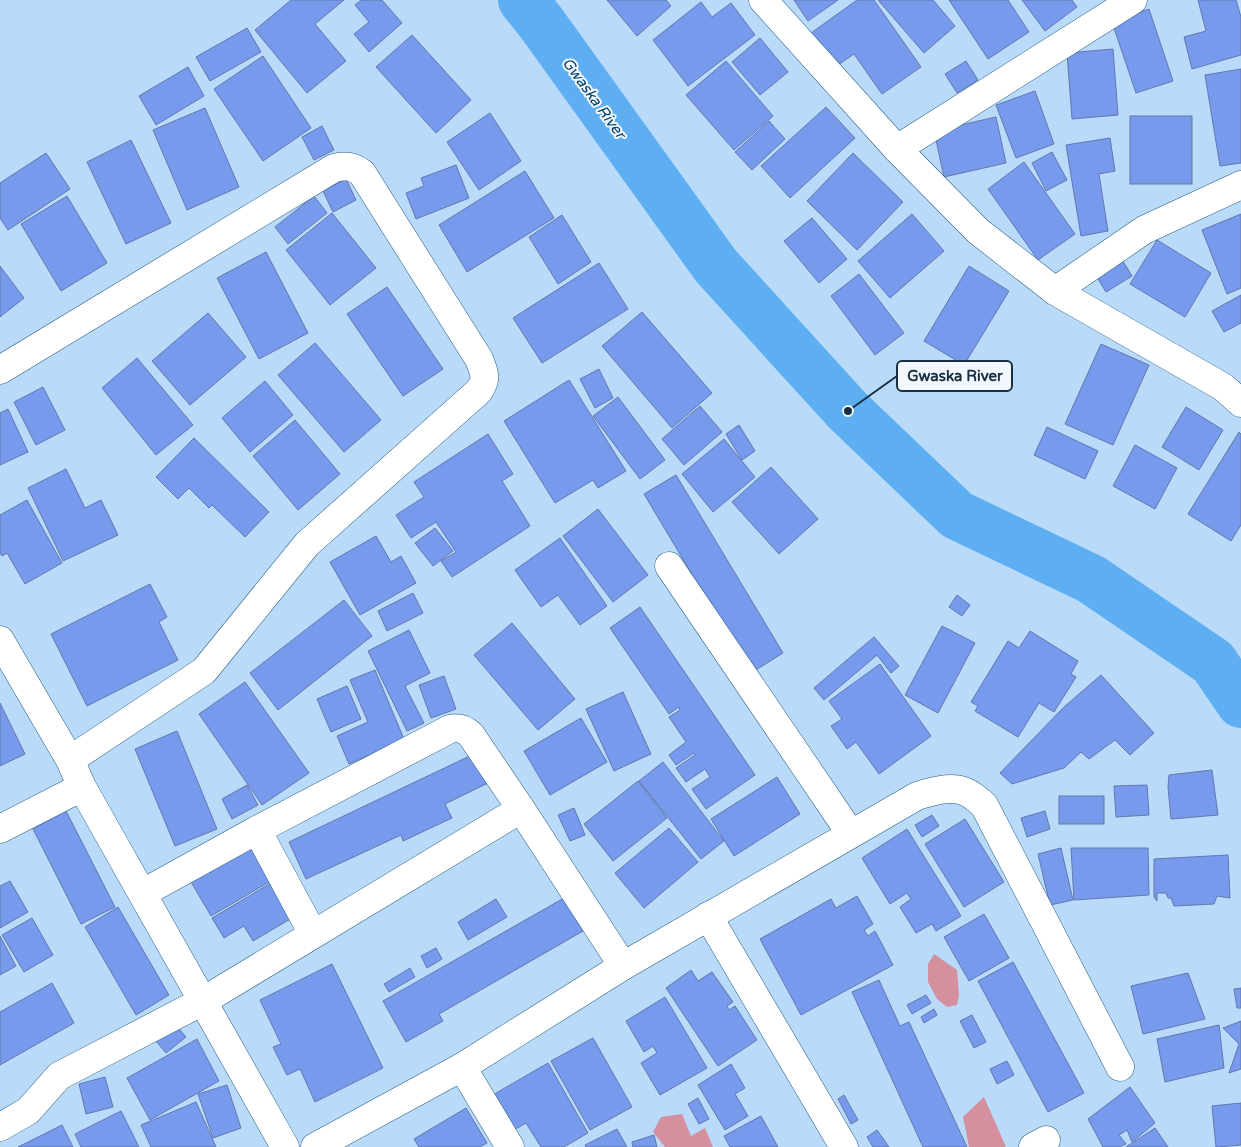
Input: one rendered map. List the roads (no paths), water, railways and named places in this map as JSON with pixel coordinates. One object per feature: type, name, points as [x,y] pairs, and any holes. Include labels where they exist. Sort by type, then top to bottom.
[{"type":"street","points":[[763,0],[897,149],[978,231],[1055,291],[1223,388],[1241,403]]},
{"type":"street","points":[[897,149],[1133,0]]},
{"type":"street","points":[[0,370],[334,168],[341,166],[356,168],[367,180],[479,359],[485,375],[484,384],[479,391],[306,544],[204,671],[70,760]]},
{"type":"street","points":[[1055,291],[1144,230],[1241,185]]},
{"type":"street","points":[[669,566],[851,834]]},
{"type":"street","points":[[0,640],[70,760],[82,787],[285,1147]]},
{"type":"street","points":[[142,893],[257,830],[455,728],[472,735],[623,966]]},
{"type":"street","points":[[0,830],[82,787]]},
{"type":"street","points":[[315,1147],[462,1067],[623,966],[917,796],[940,789],[958,790],[969,794],[984,805],[1120,1067]]},
{"type":"street","points":[[0,1127],[28,1111],[59,1076],[203,1000],[521,808]]},
{"type":"street","points":[[257,830],[313,934]]},
{"type":"street","points":[[708,916],[844,1147]]},
{"type":"street","points":[[462,1067],[510,1147]]},
{"type":"waterway","name":"Gwaska River","points":[[523,0],[716,266],[848,411],[957,515],[1091,579],[1213,662],[1241,703]]},
{"type":"place","name":"Gwaska River","points":[[848,411]]}]
